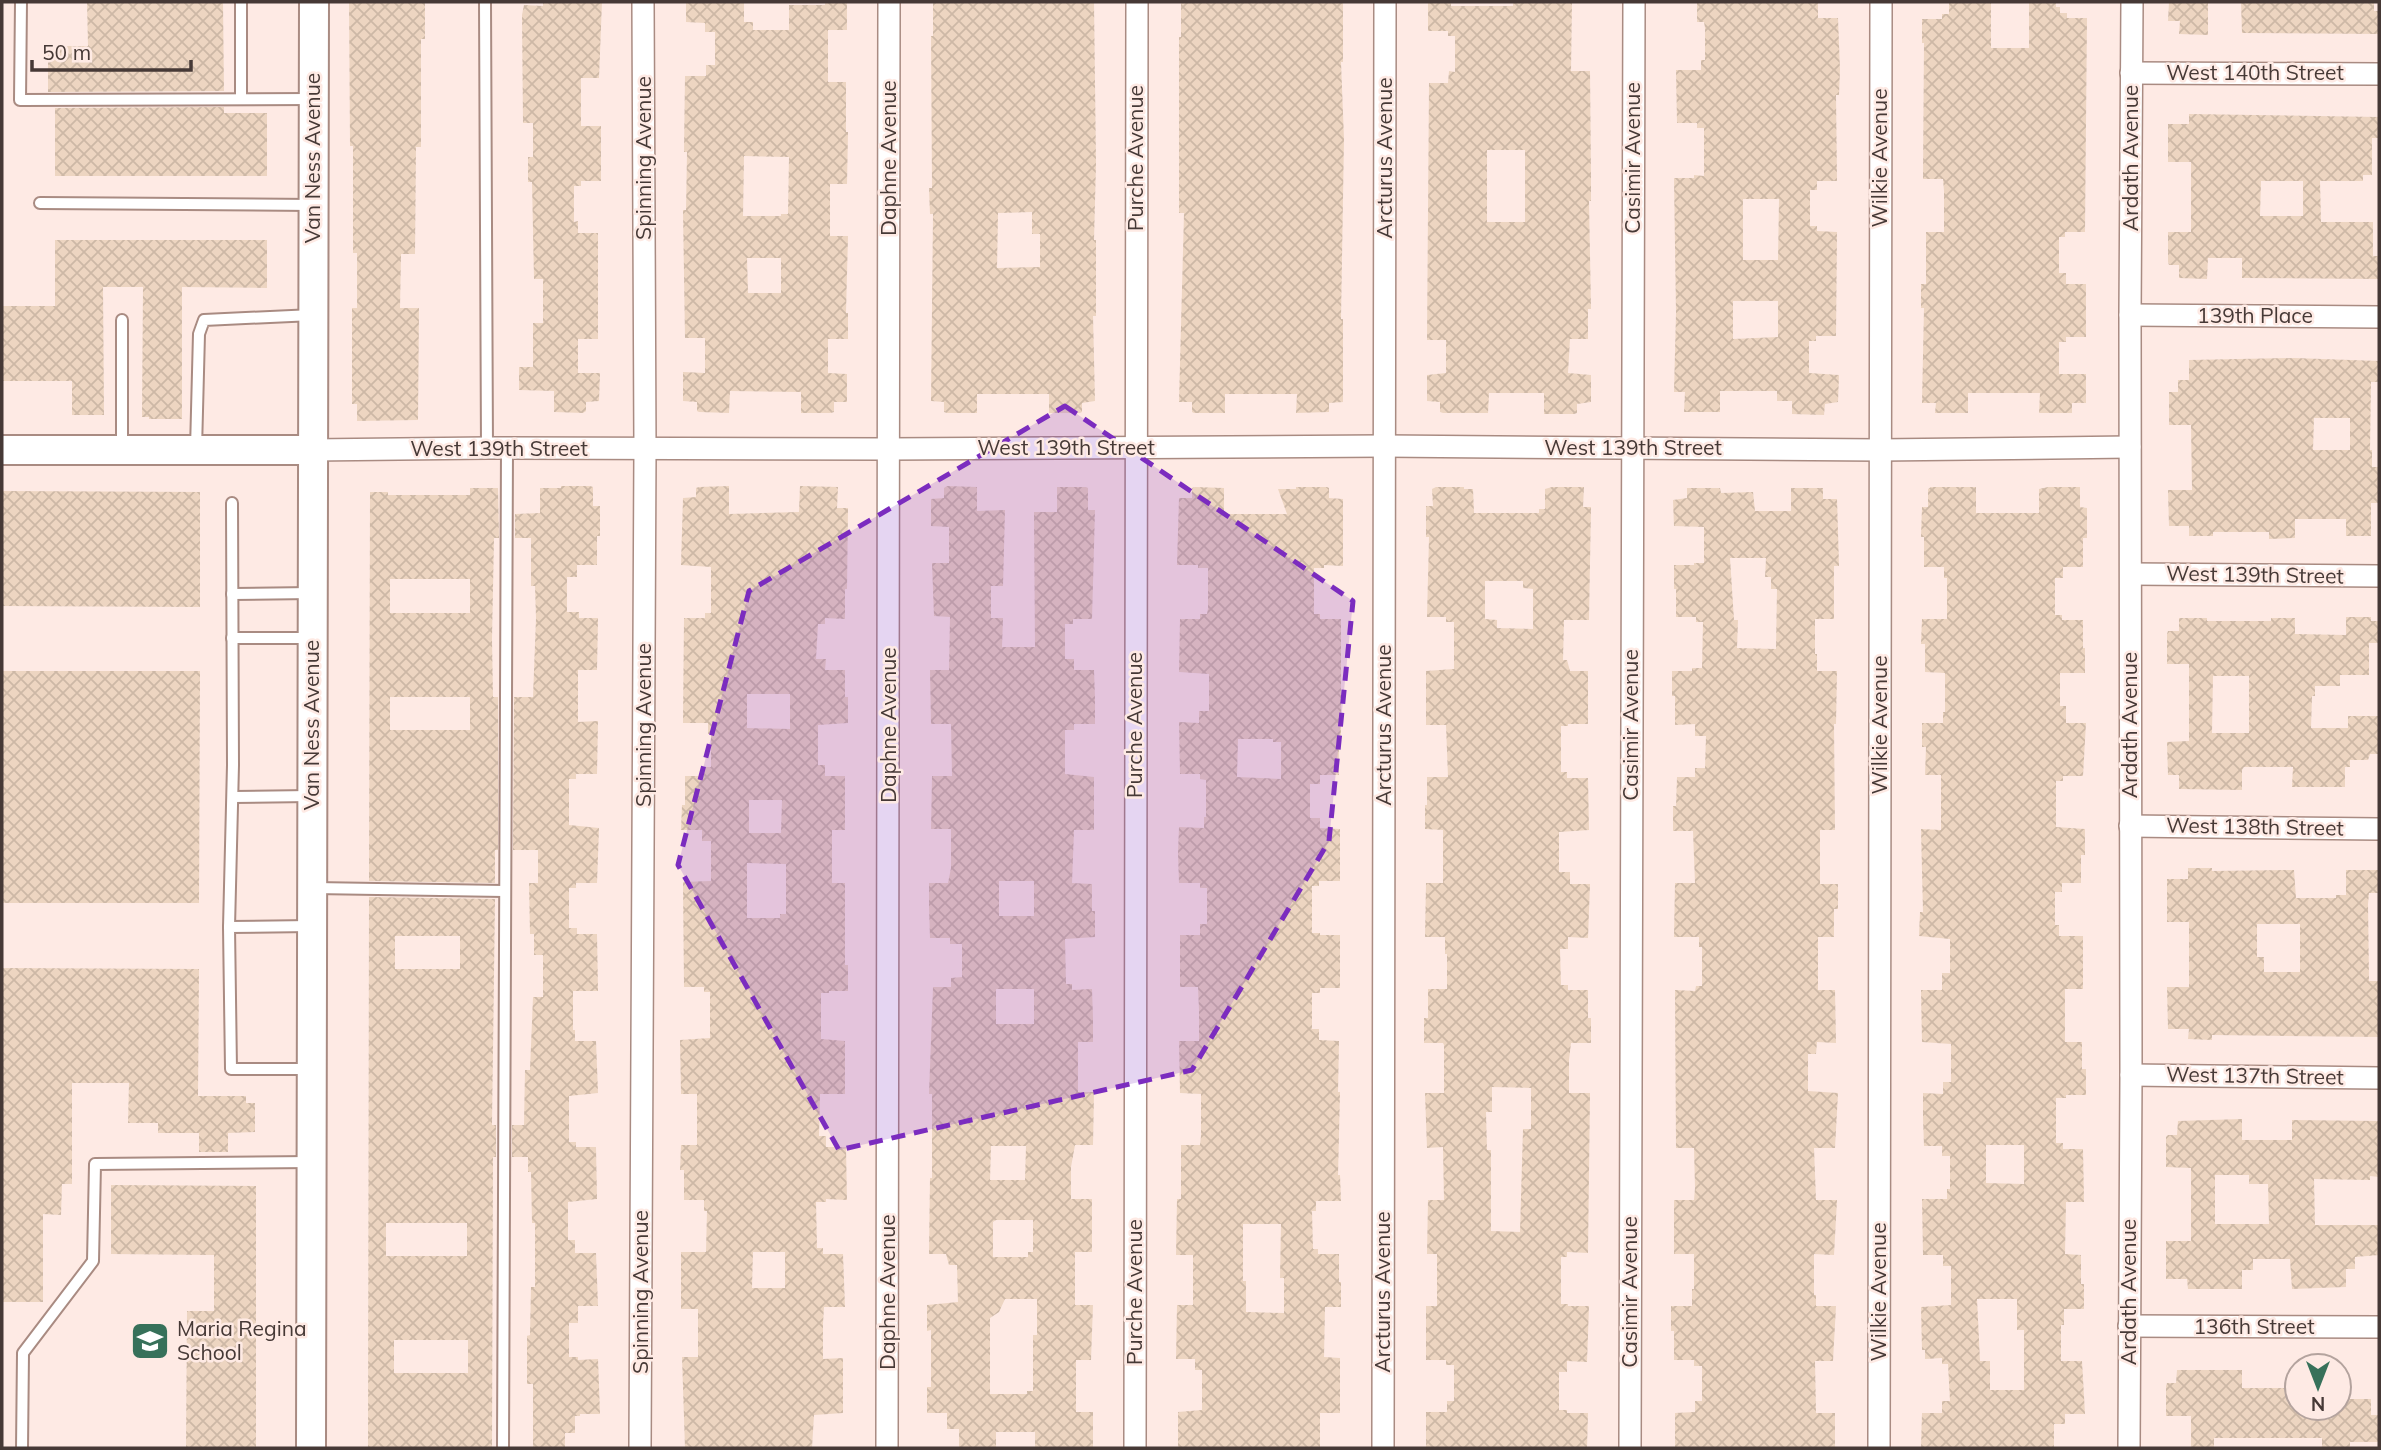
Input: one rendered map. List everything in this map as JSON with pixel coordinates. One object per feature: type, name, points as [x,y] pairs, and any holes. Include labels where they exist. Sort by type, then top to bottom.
[{"type":"main road","name":"Van Ness Avenue","points":[[311,1448],[314,2]]},
{"type":"main road","name":"West 139th Street","points":[[2,450],[312,450]]},
{"type":"street","name":"Spinning Avenue","points":[[640,1448],[645,449],[643,2]]},
{"type":"street","name":"Daphne Avenue","points":[[887,1448],[889,2]]},
{"type":"street","name":"Purche Avenue","points":[[1135,1448],[1137,2]]},
{"type":"street","name":"Arcturus Avenue","points":[[1383,1448],[1385,2]]},
{"type":"street","name":"Casimir Avenue","points":[[1630,1448],[1634,2]]},
{"type":"street","name":"Wilkie Avenue","points":[[1879,1448],[1881,2]]},
{"type":"street","name":"Ardath Avenue","points":[[2129,1448],[2132,1075],[2132,2]]},
{"type":"street","name":"West 140th Street","points":[[2132,73],[2379,74]]},
{"type":"street","name":"139th Place","points":[[2130,315],[2379,317]]},
{"type":"street","name":"West 139th Street","points":[[312,450],[497,447],[889,449],[1384,446],[1880,450],[2130,447]]},
{"type":"street","name":"West 139th Street","points":[[2131,574],[2379,576]]},
{"type":"street","name":"West 138th Street","points":[[2130,825],[2379,829]]},
{"type":"street","name":"West 137th Street","points":[[2132,1075],[2379,1078]]},
{"type":"street","name":"136th Street","points":[[2129,1326],[2379,1327]]},
{"type":"lane","points":[[22,2],[20,100],[314,99]]},
{"type":"lane","points":[[241,2],[241,99]]},
{"type":"lane","points":[[485,2],[497,447],[504,891],[503,1448]]},
{"type":"lane","points":[[40,203],[313,205]]},
{"type":"lane","points":[[196,450],[199,334],[204,320],[313,315]]},
{"type":"lane","points":[[122,320],[122,450]]},
{"type":"lane","points":[[232,503],[233,797],[229,927],[231,1069],[312,1069]]},
{"type":"lane","points":[[232,594],[312,593]]},
{"type":"lane","points":[[232,638],[312,638]]},
{"type":"lane","points":[[233,797],[312,796]]},
{"type":"lane","points":[[312,888],[504,891]]},
{"type":"lane","points":[[229,927],[312,926]]},
{"type":"lane","points":[[22,1448],[23,1353],[93,1261],[95,1164],[312,1162]]},
{"type":"highlighted area","points":[[1065,406],[1353,601],[1329,841],[1192,1070],[839,1150],[678,865],[749,591]]},
{"type":"building","points":[[87,2],[223,2],[224,91],[48,92],[48,46],[88,46]]},
{"type":"building","points":[[349,2],[425,2],[425,39],[421,39],[421,147],[416,147],[415,254],[401,254],[400,308],[419,308],[418,420],[357,421],[357,404],[352,404],[352,308],[357,308],[357,253],[353,253]]},
{"type":"building","points":[[543,2],[602,2],[599,78],[581,78],[581,126],[601,126],[601,181],[581,181],[581,186],[574,186],[574,222],[578,221],[578,233],[598,233],[598,339],[578,339],[578,373],[600,373],[599,401],[586,402],[586,411],[583,413],[554,412],[554,391],[519,390],[519,367],[533,367],[533,323],[543,323],[543,279],[534,279],[532,182],[528,182],[528,157],[533,157],[533,123],[523,123],[522,15],[524,5],[543,6]]},
{"type":"building","points":[[686,2],[744,2],[744,22],[753,22],[753,30],[789,30],[789,5],[847,2],[847,30],[828,30],[828,82],[846,82],[848,132],[847,184],[830,184],[830,236],[848,236],[848,339],[828,339],[828,373],[847,374],[847,402],[834,402],[834,412],[801,413],[801,392],[730,391],[729,413],[699,412],[697,402],[683,401],[683,372],[705,373],[705,338],[685,338],[685,76],[706,76],[706,65],[715,65],[715,32],[705,32],[705,23],[686,22]],"holes":[[[744,156],[789,157],[788,214],[743,216]],[[747,258],[781,258],[781,293],[748,293]]]},
{"type":"building","points":[[933,2],[1094,2],[1095,401],[1082,403],[1080,413],[1049,413],[1049,394],[977,394],[977,413],[947,413],[944,412],[944,402],[931,401],[933,214],[930,214],[929,188],[932,188]],"holes":[[[1032,212],[1032,234],[1040,234],[1040,267],[997,268],[998,213]]]},
{"type":"building","points":[[1181,2],[1343,2],[1343,402],[1329,403],[1329,412],[1296,413],[1297,394],[1225,394],[1225,413],[1194,413],[1192,402],[1179,402],[1184,213],[1179,213]]},
{"type":"building","points":[[1428,2],[1451,2],[1451,6],[1513,6],[1513,2],[1572,2],[1571,71],[1590,71],[1591,309],[1588,309],[1588,339],[1570,339],[1568,373],[1591,375],[1591,402],[1577,404],[1577,413],[1544,414],[1544,393],[1489,393],[1488,413],[1443,413],[1440,412],[1440,402],[1427,401],[1427,375],[1446,373],[1446,340],[1427,340],[1429,83],[1448,83],[1449,71],[1455,72],[1455,36],[1448,36],[1448,31],[1428,31]],"holes":[[[1487,150],[1525,150],[1525,222],[1487,222]]]},
{"type":"building","points":[[1697,2],[1818,2],[1818,18],[1838,18],[1840,70],[1839,95],[1836,95],[1837,181],[1817,181],[1817,190],[1810,190],[1810,226],[1817,226],[1817,231],[1837,232],[1836,336],[1816,336],[1816,341],[1809,341],[1809,373],[1839,375],[1838,402],[1825,404],[1824,415],[1792,414],[1792,401],[1777,401],[1777,391],[1720,391],[1720,412],[1684,412],[1685,392],[1674,392],[1674,178],[1704,176],[1704,128],[1697,128],[1697,123],[1677,123],[1676,70],[1701,70],[1701,60],[1705,60],[1705,28],[1704,22],[1697,22]],"holes":[[[1743,199],[1779,199],[1778,260],[1743,260]],[[1733,301],[1778,301],[1778,337],[1733,339]]]},
{"type":"building","points":[[1949,2],[1991,2],[1991,48],[2029,48],[2029,2],[2056,2],[2060,13],[2067,13],[2067,18],[2087,18],[2085,232],[2065,232],[2065,237],[2059,237],[2059,273],[2066,273],[2066,284],[2086,284],[2086,337],[2066,337],[2066,342],[2059,342],[2059,374],[2086,374],[2086,403],[2072,403],[2072,413],[2039,413],[2040,393],[1968,393],[1968,413],[1935,413],[1936,403],[1922,403],[1924,308],[1921,308],[1921,284],[1926,284],[1926,232],[1944,232],[1944,191],[1943,179],[1923,179],[1922,19],[1942,19],[1942,14],[1949,14]]},
{"type":"building","points":[[2169,2],[2208,2],[2208,35],[2179,34],[2180,21],[2168,21]]},
{"type":"building","points":[[2241,2],[2374,2],[2374,11],[2379,11],[2379,34],[2242,33]]},
{"type":"building","points":[[224,107],[224,113],[267,113],[267,176],[55,176],[55,108]]},
{"type":"building","points":[[2189,114],[2379,117],[2379,138],[2372,138],[2372,175],[2363,175],[2363,181],[2320,181],[2321,222],[2373,222],[2373,256],[2379,256],[2379,279],[2242,278],[2242,258],[2208,258],[2207,279],[2179,278],[2179,265],[2169,265],[2168,262],[2168,232],[2191,232],[2191,162],[2168,162],[2168,124],[2189,124]],"holes":[[[2261,181],[2303,181],[2303,216],[2260,216]]]},
{"type":"building","points":[[55,240],[267,240],[267,288],[182,287],[182,419],[142,417],[143,287],[103,287],[104,415],[72,415],[72,381],[2,381],[2,306],[55,306]]},
{"type":"building","points":[[2294,358],[2379,361],[2379,382],[2371,382],[2370,450],[2372,467],[2379,467],[2379,503],[2371,503],[2371,536],[2346,536],[2346,519],[2295,519],[2295,538],[2269,539],[2269,532],[2213,532],[2213,536],[2189,536],[2189,526],[2169,526],[2168,490],[2192,490],[2191,425],[2169,425],[2169,392],[2178,392],[2178,380],[2189,380],[2189,360]],"holes":[[[2314,418],[2350,418],[2350,450],[2313,450]]]},
{"type":"building","points":[[729,486],[729,514],[799,512],[800,486],[838,487],[837,508],[848,508],[845,619],[825,618],[825,624],[818,624],[816,659],[826,659],[825,670],[845,670],[845,697],[848,697],[848,723],[818,725],[818,765],[825,765],[825,776],[845,776],[845,830],[832,830],[832,883],[845,883],[845,965],[848,965],[848,991],[821,993],[821,1039],[845,1041],[845,1094],[820,1094],[819,1136],[826,1136],[826,1147],[846,1147],[847,1200],[826,1199],[826,1202],[816,1202],[817,1248],[823,1248],[823,1254],[843,1254],[845,1307],[824,1307],[823,1359],[843,1358],[843,1413],[814,1415],[812,1448],[685,1448],[682,1357],[698,1357],[698,1309],[681,1309],[681,1252],[706,1252],[707,1211],[704,1211],[704,1200],[684,1200],[684,1170],[680,1170],[681,1145],[697,1145],[697,1094],[681,1094],[680,1040],[710,1038],[710,992],[704,992],[704,987],[684,987],[683,882],[711,881],[711,841],[702,841],[702,830],[681,830],[682,805],[685,805],[685,776],[704,776],[704,767],[711,767],[711,734],[708,734],[708,723],[683,723],[684,618],[705,618],[705,613],[711,613],[711,567],[681,565],[683,498],[696,497],[696,488]],"holes":[[[747,694],[790,694],[790,729],[747,728]],[[749,800],[782,800],[781,833],[749,833]],[[747,863],[786,864],[786,914],[780,914],[780,918],[747,918]],[[753,1252],[785,1252],[785,1288],[752,1288]]]},
{"type":"building","points":[[593,487],[593,506],[600,506],[597,565],[577,565],[577,577],[567,577],[567,612],[579,612],[579,618],[598,618],[597,670],[578,670],[578,722],[598,721],[597,774],[576,774],[576,779],[569,779],[569,825],[599,828],[597,883],[576,883],[576,888],[569,888],[569,928],[577,928],[577,934],[597,934],[598,991],[573,991],[573,1030],[575,1041],[596,1041],[598,1093],[569,1096],[569,1142],[576,1142],[576,1147],[596,1147],[597,1199],[568,1202],[568,1240],[575,1240],[575,1253],[596,1253],[598,1306],[578,1306],[578,1323],[569,1323],[569,1357],[578,1357],[578,1360],[598,1359],[600,1414],[575,1416],[575,1433],[565,1433],[565,1448],[533,1448],[533,1384],[527,1384],[527,1336],[530,1335],[531,1287],[535,1287],[535,1223],[532,1223],[528,1157],[512,1157],[512,1125],[524,1125],[525,1070],[530,1070],[533,997],[543,997],[543,955],[534,955],[534,934],[530,934],[529,883],[538,883],[538,850],[513,850],[514,697],[533,697],[536,618],[535,586],[531,586],[531,538],[515,538],[515,514],[540,513],[540,488]]},
{"type":"building","points":[[977,487],[977,511],[1005,510],[1003,586],[991,586],[991,618],[1003,618],[1002,647],[1035,647],[1034,512],[1057,512],[1057,487],[1088,488],[1088,510],[1095,510],[1092,619],[1073,619],[1073,624],[1065,624],[1065,659],[1074,659],[1074,670],[1094,670],[1095,698],[1095,724],[1074,724],[1074,730],[1065,730],[1065,774],[1094,777],[1094,830],[1074,830],[1072,883],[1092,884],[1095,937],[1065,939],[1066,984],[1072,984],[1072,990],[1092,989],[1093,1042],[1078,1042],[1078,1092],[1094,1092],[1093,1145],[1075,1145],[1071,1167],[1071,1199],[1092,1199],[1092,1252],[1075,1252],[1075,1305],[1093,1305],[1091,1360],[1076,1360],[1076,1412],[1093,1412],[1093,1448],[1035,1448],[1035,1432],[996,1432],[996,1448],[959,1448],[959,1429],[947,1429],[947,1413],[927,1413],[927,1387],[931,1387],[931,1330],[927,1331],[927,1305],[958,1302],[957,1265],[949,1265],[946,1254],[929,1254],[932,1094],[929,1094],[933,987],[951,987],[951,978],[962,977],[962,944],[950,944],[950,938],[930,938],[929,883],[948,883],[951,868],[951,829],[931,829],[932,776],[952,776],[951,724],[931,724],[930,670],[949,670],[950,617],[934,616],[932,563],[949,563],[949,527],[931,526],[931,499],[944,498],[944,488]],"holes":[[[999,881],[1034,881],[1034,916],[999,916]],[[996,989],[1034,989],[1034,1024],[996,1024]],[[991,1146],[1026,1146],[1025,1180],[990,1180]],[[1033,1220],[1033,1252],[1028,1252],[1028,1257],[993,1257],[993,1222]],[[1005,1299],[1037,1299],[1037,1335],[1033,1335],[1033,1391],[1027,1391],[1027,1394],[990,1394],[990,1318],[999,1312]]]},
{"type":"building","points":[[1327,487],[1329,498],[1343,499],[1343,566],[1324,565],[1324,568],[1314,568],[1314,614],[1320,614],[1320,619],[1341,619],[1339,775],[1320,775],[1320,784],[1310,784],[1310,818],[1320,818],[1320,828],[1340,829],[1340,881],[1319,881],[1319,886],[1312,886],[1312,933],[1340,935],[1340,988],[1320,988],[1320,993],[1312,993],[1312,1029],[1319,1029],[1319,1040],[1339,1041],[1340,1092],[1338,1175],[1341,1201],[1316,1201],[1316,1211],[1312,1211],[1313,1249],[1318,1249],[1318,1254],[1339,1254],[1341,1282],[1341,1307],[1325,1307],[1324,1357],[1340,1358],[1340,1413],[1320,1413],[1320,1448],[1178,1448],[1178,1412],[1202,1410],[1202,1370],[1195,1370],[1195,1359],[1176,1359],[1177,1305],[1193,1305],[1193,1255],[1176,1255],[1177,1199],[1181,1199],[1181,1145],[1200,1145],[1201,1136],[1201,1094],[1180,1093],[1179,1041],[1199,1041],[1199,1010],[1198,987],[1180,987],[1180,935],[1200,935],[1200,924],[1207,924],[1207,888],[1200,888],[1200,883],[1179,883],[1179,827],[1204,828],[1206,817],[1206,780],[1200,779],[1200,774],[1180,774],[1179,722],[1199,723],[1199,711],[1209,711],[1209,674],[1179,672],[1180,619],[1200,619],[1200,614],[1207,614],[1208,608],[1208,568],[1177,565],[1179,498],[1192,498],[1192,488],[1224,488],[1224,514],[1287,514],[1278,489]],"holes":[[[1238,739],[1273,739],[1273,742],[1281,742],[1281,779],[1237,777]],[[1243,1224],[1281,1224],[1280,1278],[1284,1278],[1284,1313],[1246,1312]]]},
{"type":"building","points":[[1552,487],[1584,487],[1583,507],[1591,507],[1589,620],[1564,620],[1563,660],[1567,660],[1570,671],[1588,671],[1588,724],[1561,726],[1561,772],[1567,772],[1567,778],[1588,778],[1589,830],[1559,832],[1559,872],[1570,872],[1570,884],[1590,884],[1588,938],[1568,937],[1568,949],[1560,949],[1561,985],[1568,985],[1568,990],[1588,990],[1588,1018],[1591,1018],[1591,1043],[1571,1043],[1569,1060],[1569,1093],[1590,1093],[1588,1253],[1567,1252],[1567,1257],[1561,1257],[1561,1304],[1589,1306],[1587,1362],[1567,1361],[1567,1372],[1559,1372],[1559,1410],[1567,1410],[1567,1413],[1588,1413],[1587,1448],[1426,1448],[1426,1412],[1447,1412],[1447,1401],[1454,1401],[1454,1365],[1446,1365],[1446,1360],[1426,1360],[1426,1306],[1437,1306],[1437,1254],[1427,1254],[1428,1200],[1444,1200],[1443,1147],[1427,1148],[1425,1093],[1444,1093],[1444,1045],[1424,1043],[1424,1018],[1428,1018],[1428,989],[1447,989],[1447,954],[1445,937],[1425,937],[1426,883],[1443,883],[1443,830],[1425,829],[1425,805],[1427,777],[1448,777],[1446,725],[1426,725],[1426,671],[1454,669],[1454,622],[1446,622],[1446,617],[1427,617],[1429,537],[1426,537],[1426,506],[1433,506],[1432,489],[1473,489],[1474,513],[1539,513],[1539,509],[1545,509],[1545,489]],"holes":[[[1485,581],[1523,581],[1523,588],[1533,589],[1533,629],[1497,628],[1497,620],[1485,619]],[[1492,1087],[1531,1088],[1531,1129],[1523,1129],[1520,1232],[1491,1231],[1491,1150],[1487,1150],[1486,1112],[1492,1112]]]},
{"type":"building","points":[[1976,487],[1976,513],[2039,513],[2039,489],[2080,487],[2080,507],[2087,508],[2083,567],[2063,567],[2063,578],[2055,578],[2055,615],[2062,615],[2062,620],[2083,620],[2085,648],[2085,673],[2060,673],[2060,706],[2066,706],[2066,723],[2086,723],[2083,776],[2063,776],[2063,781],[2056,781],[2056,827],[2085,829],[2085,855],[2081,855],[2081,883],[2062,883],[2062,892],[2055,892],[2055,925],[2059,925],[2059,936],[2083,936],[2083,989],[2065,989],[2065,1042],[2082,1042],[2086,1095],[2056,1098],[2056,1143],[2063,1143],[2063,1149],[2083,1149],[2084,1202],[2066,1202],[2065,1254],[2081,1255],[2084,1309],[2064,1309],[2061,1361],[2082,1361],[2085,1414],[2065,1414],[2065,1424],[2054,1424],[2054,1448],[1921,1448],[1922,1413],[1942,1413],[1942,1401],[1950,1401],[1948,1364],[1942,1364],[1942,1358],[1925,1359],[1925,1350],[1922,1350],[1921,1307],[1951,1305],[1951,1266],[1943,1266],[1943,1255],[1923,1255],[1922,1199],[1947,1199],[1947,1189],[1950,1189],[1950,1156],[1942,1156],[1942,1146],[1924,1146],[1923,1093],[1943,1094],[1943,1082],[1951,1082],[1951,1044],[1922,1042],[1921,990],[1942,990],[1942,973],[1950,973],[1950,939],[1919,936],[1920,912],[1923,912],[1921,829],[1941,830],[1941,775],[1925,775],[1926,747],[1922,747],[1922,723],[1943,723],[1945,712],[1945,673],[1925,672],[1925,644],[1921,644],[1922,619],[1947,619],[1947,578],[1944,578],[1944,567],[1924,567],[1922,507],[1928,507],[1928,489]],"holes":[[[1986,1145],[2024,1145],[2024,1184],[1986,1183]],[[1977,1299],[2017,1299],[2017,1330],[2024,1330],[2024,1390],[1990,1390],[1990,1361],[1980,1361]]]},
{"type":"building","points":[[470,488],[498,488],[499,538],[494,538],[492,639],[493,697],[498,697],[498,850],[495,850],[495,883],[369,881],[370,492],[388,492],[388,495],[470,495]],"holes":[[[390,579],[470,579],[470,613],[390,613]],[[390,697],[470,697],[470,730],[390,730]]]},
{"type":"building","points":[[1687,488],[1720,488],[1721,493],[1753,492],[1755,511],[1791,511],[1791,488],[1823,488],[1823,499],[1837,499],[1839,566],[1834,566],[1834,619],[1815,619],[1817,671],[1837,671],[1834,724],[1835,830],[1820,830],[1820,884],[1838,884],[1838,909],[1834,909],[1834,937],[1818,937],[1818,990],[1835,990],[1836,1043],[1817,1042],[1816,1054],[1808,1054],[1808,1091],[1838,1093],[1835,1148],[1814,1148],[1816,1200],[1837,1200],[1834,1255],[1814,1254],[1816,1306],[1836,1306],[1833,1361],[1815,1361],[1816,1413],[1835,1413],[1835,1448],[1675,1448],[1675,1413],[1695,1412],[1695,1401],[1702,1401],[1702,1366],[1694,1366],[1694,1360],[1674,1360],[1674,1331],[1671,1331],[1671,1306],[1692,1306],[1694,1289],[1694,1254],[1674,1254],[1674,1200],[1694,1200],[1695,1188],[1694,1148],[1676,1148],[1675,990],[1695,991],[1696,986],[1702,986],[1702,947],[1699,947],[1699,937],[1674,937],[1675,883],[1695,883],[1693,831],[1673,831],[1677,777],[1695,777],[1695,768],[1705,768],[1706,736],[1695,736],[1695,724],[1675,725],[1675,696],[1672,696],[1672,671],[1702,668],[1703,622],[1696,622],[1696,617],[1676,617],[1674,565],[1704,563],[1704,527],[1674,526],[1673,500],[1687,498]],"holes":[[[1730,558],[1766,558],[1765,577],[1771,577],[1771,589],[1777,589],[1776,649],[1737,648],[1738,620],[1734,620]]]},
{"type":"building","points":[[2,491],[200,492],[200,607],[2,606]]},
{"type":"building","points":[[2346,617],[2371,617],[2371,621],[2379,621],[2379,643],[2369,643],[2369,675],[2340,675],[2340,686],[2315,686],[2315,696],[2312,696],[2311,728],[2348,728],[2348,716],[2379,716],[2379,754],[2370,754],[2368,760],[2350,760],[2350,767],[2345,767],[2345,787],[2292,787],[2293,767],[2244,767],[2242,790],[2179,789],[2179,775],[2168,775],[2167,742],[2189,741],[2189,664],[2167,664],[2167,634],[2168,631],[2179,631],[2179,618],[2271,621],[2271,618],[2295,618],[2295,634],[2346,635]],"holes":[[[2213,676],[2249,676],[2249,733],[2212,733]]]},
{"type":"building","points":[[2,671],[200,671],[199,903],[2,903]]},
{"type":"building","points":[[2188,868],[2212,868],[2212,871],[2294,870],[2296,898],[2336,898],[2336,895],[2346,895],[2346,870],[2379,870],[2379,893],[2369,893],[2368,904],[2369,981],[2379,981],[2379,1037],[2212,1035],[2212,1040],[2188,1039],[2189,1029],[2168,1029],[2167,987],[2189,987],[2189,922],[2167,922],[2167,879],[2188,879]],"holes":[[[2257,924],[2300,924],[2300,972],[2264,972],[2264,957],[2257,957]]]},
{"type":"building","points":[[369,897],[495,899],[492,1125],[496,1125],[496,1157],[493,1157],[492,1448],[368,1448]],"holes":[[[395,936],[460,936],[460,969],[395,969]],[[386,1223],[467,1223],[467,1256],[386,1256]],[[394,1340],[468,1340],[468,1373],[394,1373]]]},
{"type":"building","points":[[2,968],[199,969],[198,1096],[246,1096],[246,1103],[255,1103],[255,1132],[228,1133],[228,1152],[199,1152],[199,1133],[158,1133],[158,1123],[128,1123],[129,1083],[72,1083],[72,1184],[62,1184],[61,1215],[43,1214],[43,1302],[2,1302]]},
{"type":"building","points":[[2242,1119],[2242,1140],[2292,1140],[2292,1120],[2379,1121],[2379,1177],[2370,1176],[2370,1180],[2314,1179],[2315,1225],[2379,1225],[2379,1255],[2355,1257],[2355,1269],[2346,1269],[2346,1287],[2292,1289],[2290,1259],[2253,1259],[2253,1270],[2242,1270],[2242,1289],[2188,1289],[2187,1279],[2166,1279],[2166,1241],[2191,1241],[2191,1168],[2166,1167],[2166,1137],[2177,1135],[2178,1121]],"holes":[[[2215,1175],[2249,1175],[2249,1184],[2268,1184],[2269,1224],[2215,1224]]]},
{"type":"building","points":[[111,1185],[256,1186],[256,1448],[186,1448],[187,1311],[214,1311],[214,1255],[111,1254]]},
{"type":"building","points":[[2177,1370],[2242,1370],[2242,1388],[2283,1388],[2283,1422],[2353,1422],[2353,1399],[2371,1399],[2371,1415],[2379,1415],[2379,1442],[2350,1442],[2350,1448],[2322,1448],[2322,1438],[2214,1438],[2214,1448],[2191,1448],[2191,1416],[2166,1416],[2166,1386],[2167,1383],[2176,1383]]},
{"type":"place","name":"Maria Regina School","points":[[150,1341]]}]
